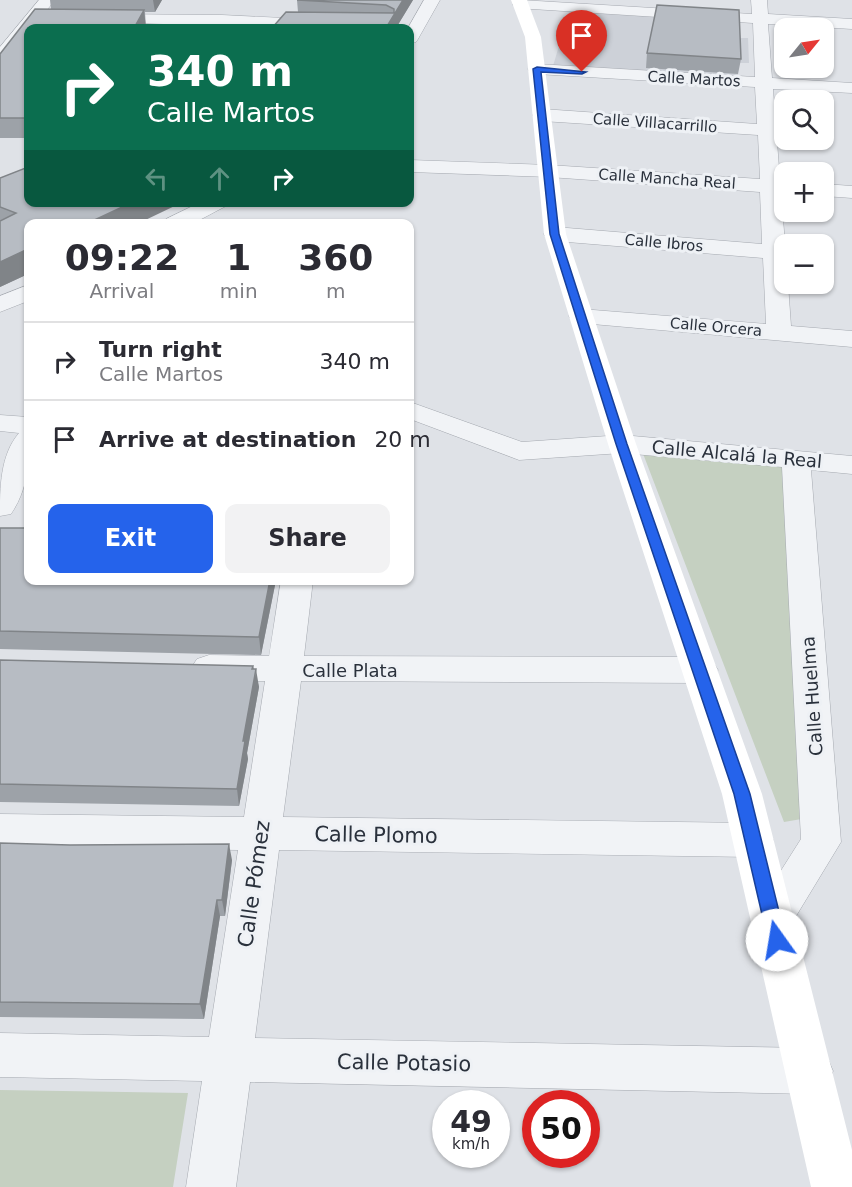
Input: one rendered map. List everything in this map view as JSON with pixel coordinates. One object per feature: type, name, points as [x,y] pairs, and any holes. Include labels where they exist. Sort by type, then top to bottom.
[{"type":"main road","points":[[520,3],[533,37],[555,234],[622,444],[742,794],[836,1187]]},
{"type":"street","points":[[27,24],[47,0]]},
{"type":"street","points":[[87,19],[162,24],[174,0]]},
{"type":"street","points":[[414,28],[432,0]]},
{"type":"street","points":[[520,3],[760,10],[852,24]]},
{"type":"street","points":[[282,24],[295,8]]},
{"type":"street","points":[[760,10],[767,130],[774,170]]},
{"type":"street","points":[[31,19],[53,19]]},
{"type":"street","points":[[0,58],[24,28]]},
{"type":"street","name":"Calle Martos","points":[[537,69],[852,88]]},
{"type":"street","name":"Calle Villacarrillo","points":[[542,115],[767,130]]},
{"type":"street","name":"Calle Mancha Real","points":[[422,160],[774,187]]},
{"type":"street","points":[[834,191],[852,192]]},
{"type":"street","points":[[184,219],[209,207]]},
{"type":"street","points":[[775,222],[773,252],[779,333]]},
{"type":"street","name":"Calle Ibros","points":[[555,234],[773,252]]},
{"type":"street","points":[[0,305],[24,294]]},
{"type":"street","name":"Calle Orcera","points":[[581,316],[852,339]]},
{"type":"street","name":"Calle Alcalá la Real","points":[[414,412],[519,451],[622,444],[852,465]]},
{"type":"street","points":[[0,423],[24,425]]},
{"type":"street","points":[[3,524],[24,453]]},
{"type":"street","name":"Calle Huelma","points":[[772,918],[821,842],[796,460]]},
{"type":"street","name":"Calle Pómez","points":[[211,1187],[296,585]]},
{"type":"street","name":"Calle Plata","points":[[178,667],[284,670],[700,670]]},
{"type":"street","name":"Calle Plomo","points":[[0,830],[753,840]]},
{"type":"street","name":"Calle Potasio","points":[[0,1055],[809,1071]]},
{"type":"shaded area","points":[[569,12],[736,21],[737,38],[748,38],[749,63],[738,63],[738,78],[553,66]]},
{"type":"green space","points":[[642,451],[787,465],[819,816],[784,822]]},
{"type":"green space","points":[[0,1090],[188,1093],[173,1187],[0,1187]]},
{"type":"building","points":[[297,0],[403,0],[388,24],[276,24],[286,12],[394,13],[394,9],[386,5]]},
{"type":"building","points":[[657,5],[739,10],[741,59],[647,53]]},
{"type":"building","points":[[35,9],[144,10],[136,24],[24,24],[24,118],[0,118],[0,54]]},
{"type":"building","points":[[24,169],[24,207],[122,207],[97,219],[24,219],[24,251],[0,262],[0,221],[16,213],[0,207],[0,178]]},
{"type":"building","points":[[0,528],[24,528],[24,585],[269,585],[259,637],[0,631]]},
{"type":"building","points":[[0,660],[253,666],[252,669],[256,669],[237,789],[0,784]]},
{"type":"building","points":[[0,843],[229,844],[222,900],[217,900],[200,1004],[0,1002]]},
{"type":"route","points":[[582,72],[537,69],[555,234],[622,444],[742,794],[777,940]]}]
